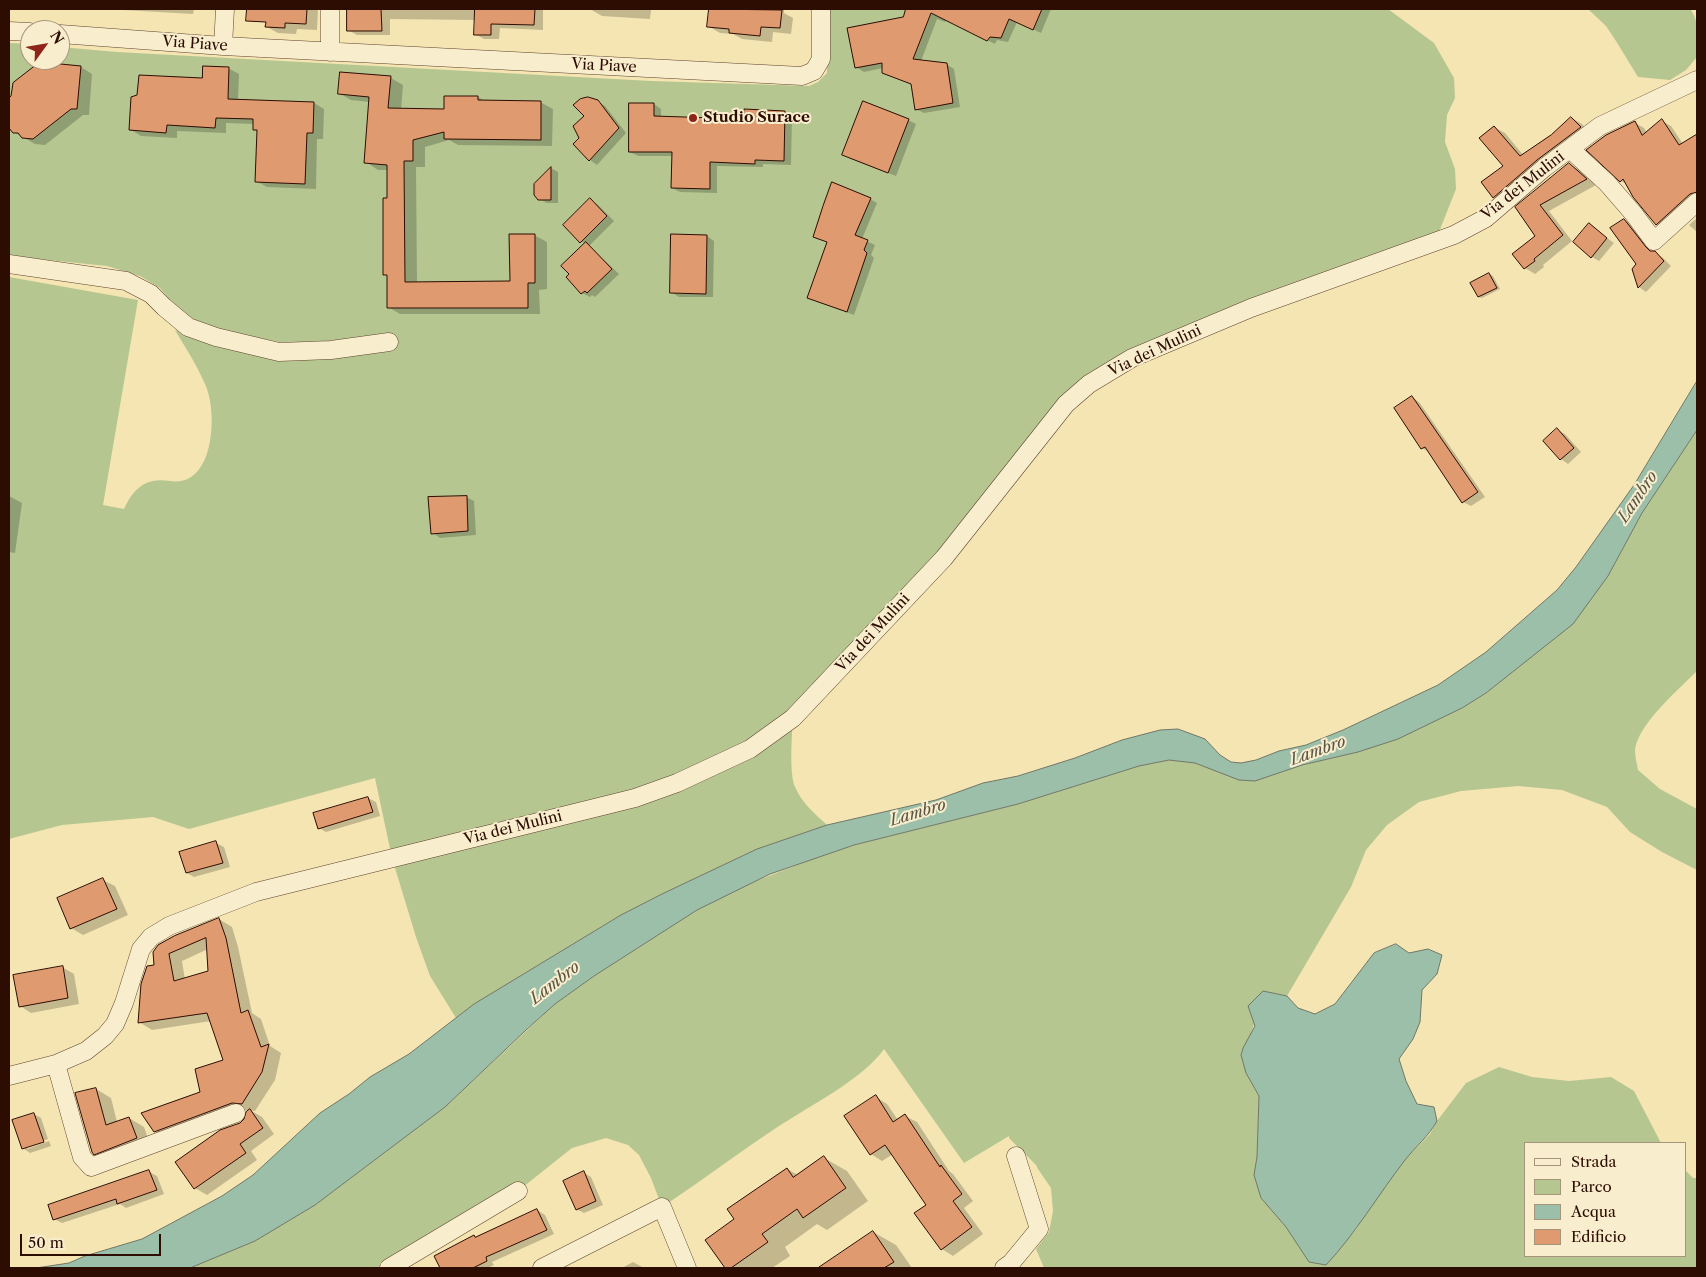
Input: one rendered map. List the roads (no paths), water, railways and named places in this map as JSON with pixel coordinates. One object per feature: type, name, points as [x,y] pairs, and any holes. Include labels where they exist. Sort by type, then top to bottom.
[{"type":"street","points":[[223,46],[225,9]]},
{"type":"street","points":[[330,9],[330,52]]},
{"type":"street","name":"Via Piave","points":[[70,35],[223,46],[802,76],[814,71],[821,59],[821,9]]},
{"type":"street","name":"Via dei Mulini","points":[[9,1076],[56,1064],[86,1050],[105,1036],[115,1024],[127,994],[141,949],[151,937],[169,926],[256,892],[635,798],[677,783],[750,749],[793,718],[932,572],[1066,404],[1089,384],[1132,358],[1251,308],[1454,235],[1486,218],[1600,126],[1697,80]]},
{"type":"street","points":[[1570,149],[1607,183],[1654,241],[1697,202]]},
{"type":"street","points":[[9,264],[126,281],[152,294],[188,327],[216,337],[279,352],[332,350],[389,342]]},
{"type":"street","points":[[56,1064],[82,1157],[91,1167],[236,1113]]},
{"type":"street","points":[[1004,1268],[1011,1263],[1040,1230],[1016,1156]]},
{"type":"street","points":[[389,1268],[518,1191]]},
{"type":"street","points":[[542,1268],[662,1207],[687,1268]]},
{"type":"water","name":"Lambro","points":[[1697,381],[1697,430],[1642,513],[1608,576],[1573,624],[1486,693],[1462,708],[1398,739],[1358,752],[1302,765],[1255,781],[1239,780],[1195,763],[1169,760],[1139,766],[1018,804],[854,845],[770,874],[697,910],[594,976],[555,1004],[445,1107],[315,1205],[255,1241],[190,1268],[36,1268],[69,1263],[85,1256],[142,1239],[222,1196],[253,1175],[320,1113],[349,1094],[370,1077],[409,1054],[474,1004],[621,915],[757,849],[827,825],[936,800],[983,783],[1018,776],[1075,758],[1122,740],[1160,730],[1178,729],[1205,739],[1220,755],[1231,762],[1241,763],[1256,760],[1279,751],[1306,745],[1343,730],[1438,685],[1486,652],[1557,590],[1576,567],[1634,485]]},
{"type":"water","points":[[1396,944],[1409,953],[1428,949],[1442,955],[1437,974],[1422,990],[1420,1022],[1413,1039],[1399,1059],[1406,1081],[1417,1104],[1434,1107],[1437,1121],[1426,1137],[1405,1160],[1337,1253],[1326,1265],[1309,1262],[1286,1227],[1261,1198],[1254,1175],[1257,1157],[1259,1096],[1246,1073],[1241,1055],[1255,1026],[1248,1006],[1263,991],[1287,996],[1298,1008],[1315,1014],[1335,1004],[1374,953]]},
{"type":"place","name":"Studio Surace","points":[[693,118]]}]
